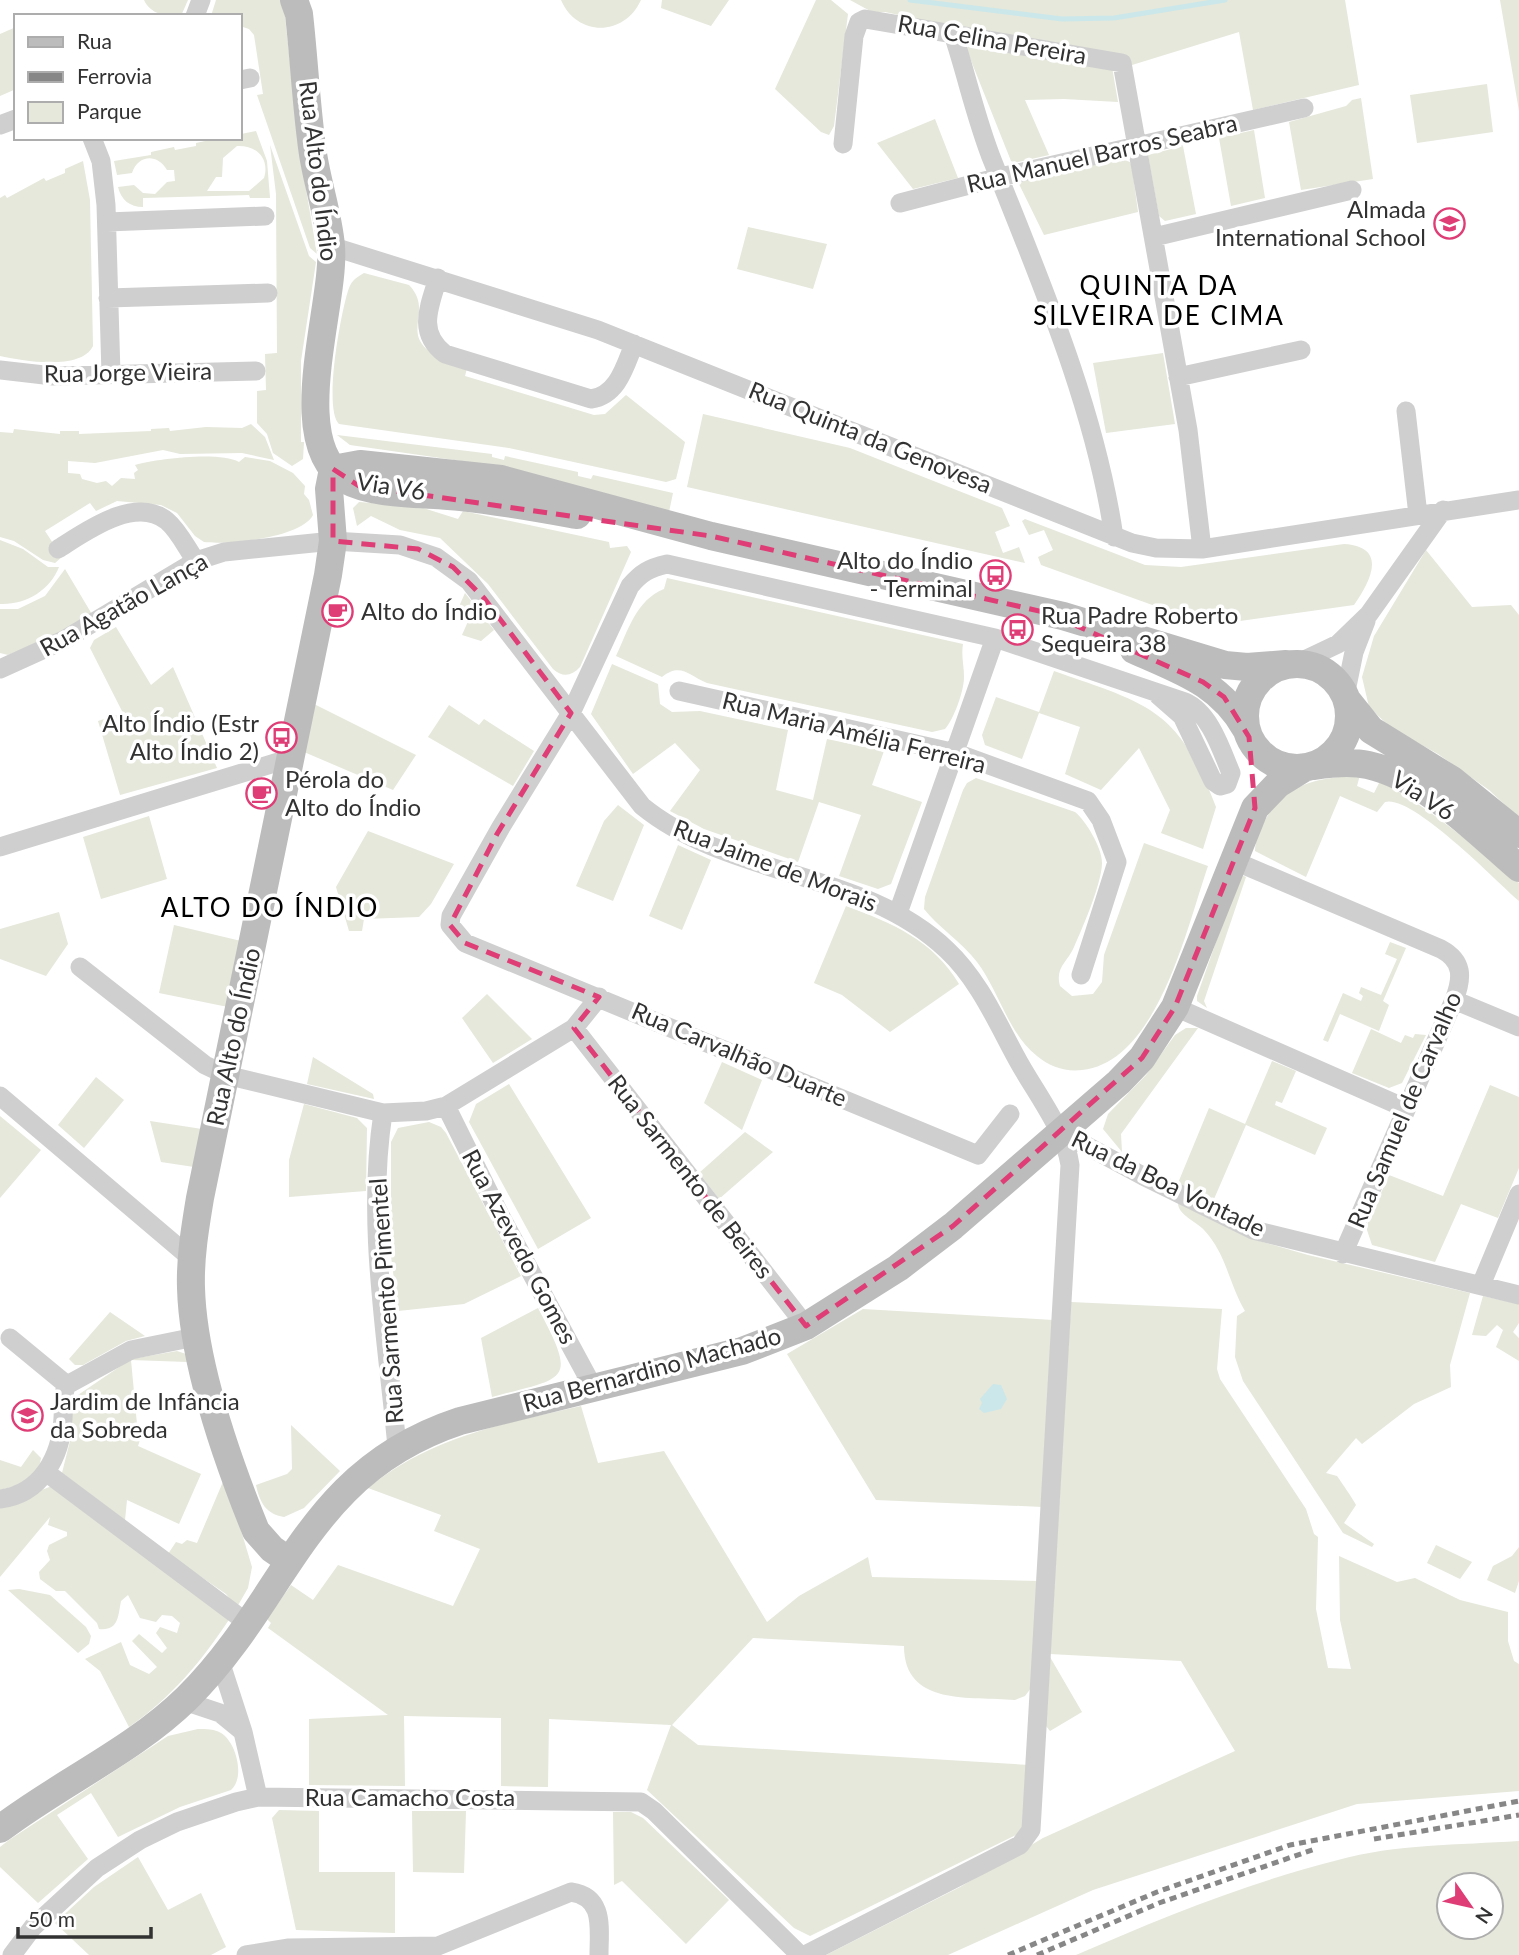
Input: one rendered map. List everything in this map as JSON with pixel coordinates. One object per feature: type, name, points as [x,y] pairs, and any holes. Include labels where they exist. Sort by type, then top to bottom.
[{"type":"main road","name":"Rua Alto do Índio","points":[[288,1560],[272,1549],[256,1531],[208,1388],[195,1337],[192,1259],[200,1198],[333,541],[330,489],[333,469],[320,439],[316,405],[316,364],[327,300],[331,246],[312,148],[299,14],[294,0]]},
{"type":"main road","name":"Via V6","points":[[333,469],[360,464],[484,476],[711,536],[1048,613],[1171,646],[1225,665],[1247,667],[1292,664]]},
{"type":"main road","name":"Via V6","points":[[1048,613],[1203,682],[1224,697],[1248,733]]},
{"type":"main road","points":[[1292,664],[1325,671],[1346,698],[1349,721],[1344,737],[1333,753],[1307,767],[1272,762],[1259,752],[1248,733],[1245,709],[1255,684],[1267,673],[1292,664]]},
{"type":"main road","name":"Via V6","points":[[1346,698],[1371,730],[1452,780],[1519,834]]},
{"type":"main road","name":"Rua Bernardino Machado","points":[[1248,733],[1255,761],[1255,808]]},
{"type":"main road","name":"Via V6","points":[[1307,767],[1354,763],[1388,772],[1435,800],[1519,868]]},
{"type":"main road","name":"Rua Bernardino Machado","points":[[0,1829],[139,1737],[184,1701],[219,1661],[288,1560],[351,1483],[397,1447],[426,1432],[460,1421],[742,1351],[806,1326],[842,1305],[931,1243],[1061,1132],[1142,1058],[1175,1007],[1255,808],[1278,784],[1307,767]]},
{"type":"street","name":"Rua Celina Pereira","points":[[842,144],[854,36],[859,22],[872,19],[1122,62],[1137,145]]},
{"type":"street","points":[[953,34],[1000,177],[1091,429],[1106,485],[1114,537]]},
{"type":"street","name":"Rua Manuel Barros Seabra","points":[[900,203],[1000,177],[1304,108]]},
{"type":"street","points":[[93,140],[101,161],[107,222],[111,374]]},
{"type":"street","points":[[1137,145],[1197,493],[1202,548]]},
{"type":"street","points":[[1154,237],[1352,190]]},
{"type":"street","points":[[107,222],[265,216]]},
{"type":"street","name":"Rua Quinta da Genovesa","points":[[331,246],[438,278],[634,344],[1114,537],[1156,548],[1202,548],[1519,500]]},
{"type":"street","points":[[438,278],[426,327],[435,346],[445,354],[592,399],[601,397],[617,383],[634,344]]},
{"type":"street","points":[[108,298],[268,293]]},
{"type":"street","points":[[1178,377],[1301,350]]},
{"type":"street","name":"Rua Jorge Vieira","points":[[0,370],[53,376],[256,371]]},
{"type":"street","points":[[1406,411],[1418,515]]},
{"type":"street","points":[[1292,664],[1338,644],[1369,614],[1443,510]]},
{"type":"street","points":[[58,549],[113,516],[152,515],[167,521],[196,561]]},
{"type":"street","name":"Rua Agatão Lança","points":[[0,669],[64,640],[196,561],[224,552],[333,541]]},
{"type":"street","name":"Rua Jaime de Morais","points":[[333,541],[418,549],[453,567],[484,598],[642,806],[676,831],[898,913],[947,949],[966,970],[1038,1100],[1061,1132]]},
{"type":"street","points":[[571,713],[630,586],[641,572],[667,564],[995,638],[1158,695],[1196,724]]},
{"type":"street","points":[[1346,698],[1354,652],[1369,614]]},
{"type":"street","points":[[898,913],[995,638]]},
{"type":"street","name":"Rua Maria Amélia Ferreira","points":[[679,691],[956,752],[1077,796],[1096,809],[1117,862],[1080,975]]},
{"type":"street","name":"Rua Carvalhão Duarte","points":[[571,713],[508,815],[451,916],[450,925],[465,943],[978,1155],[1010,1114]]},
{"type":"street","points":[[0,847],[291,758]]},
{"type":"street","name":"Rua Samuel de Carvalho","points":[[1232,860],[1452,955],[1461,975],[1454,1000],[1343,1254]]},
{"type":"street","points":[[80,967],[205,1065],[226,1075],[383,1113],[426,1111],[446,1106],[574,1028],[599,997]]},
{"type":"street","points":[[1454,1000],[1519,1027]]},
{"type":"street","points":[[1175,1007],[1405,1108]]},
{"type":"street","name":"Rua Sarmento de Beires","points":[[574,1028],[806,1326]]},
{"type":"street","points":[[0,1096],[192,1259]]},
{"type":"street","name":"Rua Azevedo Gomes","points":[[446,1106],[500,1215],[593,1387]]},
{"type":"street","name":"Rua Sarmento Pimentel","points":[[383,1113],[378,1168],[379,1252],[397,1447]]},
{"type":"street","points":[[803,1955],[1020,1845],[1031,1830],[1070,1165],[1061,1132]]},
{"type":"street","name":"Rua da Boa Vontade","points":[[1061,1132],[1236,1223],[1343,1254],[1519,1295]]},
{"type":"street","points":[[1481,1285],[1519,1194]]},
{"type":"street","points":[[0,1499],[23,1492],[47,1473],[61,1436],[62,1398],[67,1385],[131,1350],[195,1337]]},
{"type":"street","points":[[10,1338],[67,1385]]},
{"type":"street","points":[[47,1473],[246,1622]]},
{"type":"street","points":[[219,1661],[243,1732],[258,1797]]},
{"type":"street","points":[[184,1701],[220,1713],[243,1732]]},
{"type":"street","name":"Rua Camacho Costa","points":[[12,1955],[33,1927],[97,1868],[140,1840],[177,1822],[258,1797],[641,1802],[654,1811],[803,1955]]},
{"type":"street","points":[[246,1955],[289,1948],[438,1946],[571,1892],[583,1894],[592,1900],[597,1911],[599,1955]]},
{"type":"highlighted area","points":[[333,469],[359,486],[711,536],[1048,613],[1203,682],[1224,697],[1249,737],[1255,808],[1175,1007],[1142,1058],[953,1226],[806,1326],[574,1028],[599,997],[465,943],[450,925],[497,834],[571,713],[484,598],[453,567],[418,549],[333,541]]},
{"type":"green space","points":[[144,0],[188,0],[182,14],[162,14]]},
{"type":"green space","points":[[216,0],[281,0],[299,148],[317,254],[310,248],[257,95],[263,94],[254,35],[242,27],[242,14],[212,14]]},
{"type":"green space","points":[[561,0],[641,0],[624,21],[601,28],[578,21],[568,12]]},
{"type":"green space","points":[[662,0],[729,0],[711,26],[661,8]]},
{"type":"green space","points":[[816,0],[831,0],[848,14],[834,126],[829,135],[821,132],[775,89]]},
{"type":"green space","points":[[850,0],[1345,0],[1359,85],[1253,110],[1239,32],[1132,65],[885,12],[872,12]]},
{"type":"green space","points":[[1500,0],[1519,0],[1519,111]]},
{"type":"green space","points":[[14,28],[14,90],[0,96],[0,34]]},
{"type":"green space","points":[[972,45],[1112,67],[1118,102],[1025,100],[1049,155],[1014,163],[966,48]]},
{"type":"green space","points":[[1487,84],[1493,132],[1417,143],[1410,95]]},
{"type":"green space","points":[[1361,98],[1373,179],[1301,190],[1289,122],[1346,106],[1352,100]]},
{"type":"green space","points":[[935,119],[958,178],[913,189],[877,143]]},
{"type":"green space","points":[[1254,130],[1265,198],[1231,206],[1219,138]]},
{"type":"green space","points":[[256,131],[267,161],[270,198],[250,198],[249,195],[143,198],[143,207],[138,207],[121,196],[118,187],[134,185],[143,193],[155,194],[167,182],[175,181],[174,170],[167,170],[158,161],[148,158],[139,163],[132,173],[117,175],[114,161],[151,155],[151,152],[174,147],[175,150],[196,146],[196,143],[210,140],[242,140],[242,134]],"holes":[[[237,146],[250,148],[263,159],[264,178],[249,191],[207,191],[216,177],[222,177],[223,158]]]},
{"type":"green space","points":[[270,145],[309,256],[316,262],[301,361],[303,459],[292,466],[273,453],[267,434],[257,423],[257,391],[266,390],[265,354],[277,353],[276,194]]},
{"type":"green space","points":[[1183,146],[1196,214],[1165,221],[1159,216],[1148,155]]},
{"type":"green space","points":[[1119,158],[1130,162],[1132,167],[1138,212],[1044,235],[1019,184],[1027,178]]},
{"type":"green space","points":[[83,161],[90,200],[93,346],[87,354],[64,361],[36,362],[0,356],[0,198],[5,195],[7,198],[44,178],[46,181],[65,173],[65,169]]},
{"type":"green space","points":[[748,227],[827,244],[813,289],[737,269]]},
{"type":"green space","points":[[364,273],[409,285],[417,297],[419,339],[426,349],[467,368],[465,376],[594,415],[605,414],[626,395],[685,442],[676,479],[666,482],[509,448],[339,424],[333,400],[338,337],[349,288],[355,279]]},
{"type":"green space","points":[[1163,353],[1175,424],[1106,433],[1093,363]]},
{"type":"green space","points":[[703,414],[850,448],[1002,508],[1010,526],[995,532],[1003,553],[1019,547],[1025,563],[687,487]]},
{"type":"green space","points":[[251,424],[265,437],[274,460],[242,453],[180,454],[163,450],[95,463],[68,461],[68,473],[80,474],[82,479],[97,483],[106,481],[112,486],[121,478],[135,479],[134,473],[138,470],[135,465],[157,460],[217,457],[239,462],[245,457],[270,461],[293,473],[305,486],[304,494],[309,500],[313,515],[306,523],[294,529],[246,541],[204,542],[195,536],[177,513],[161,505],[117,501],[96,511],[90,503],[45,531],[62,557],[55,563],[43,560],[14,541],[0,537],[0,432],[13,433],[14,429],[60,434],[60,431],[79,431],[79,434],[169,428],[170,431],[206,427],[242,428]]},
{"type":"green space","points":[[337,435],[492,454],[492,457],[504,460],[505,456],[578,472],[578,476],[591,479],[593,475],[673,493],[669,512],[489,465],[350,445]]},
{"type":"green space","points":[[359,502],[420,507],[458,519],[463,511],[609,542],[610,548],[627,546],[631,552],[580,667],[573,673],[563,675],[553,669],[488,584],[440,538],[400,530],[371,516],[357,526],[353,508]]},
{"type":"green space","points":[[1025,519],[1145,565],[1181,567],[1344,544],[1367,552],[1372,567],[1366,586],[1354,605],[1240,621],[1183,616],[1041,565],[1038,557],[1053,550],[1044,530],[1029,535],[1022,521]]},
{"type":"green space","points":[[0,540],[23,549],[48,567],[59,567],[50,583],[28,599],[0,604]]},
{"type":"green space","points":[[1426,550],[1472,607],[1511,605],[1519,615],[1519,818],[1489,790],[1438,754],[1391,728],[1369,707],[1362,677],[1374,636]]},
{"type":"green space","points":[[65,569],[93,616],[59,635],[8,655],[0,653],[0,609],[18,609],[45,596]]},
{"type":"green space","points":[[667,578],[963,644],[964,683],[952,719],[945,729],[932,732],[707,683],[680,670],[662,677],[616,656],[640,608],[654,594],[664,589]]},
{"type":"green space","points":[[465,593],[494,630],[481,641],[462,635],[470,617],[457,611]]},
{"type":"green space","points":[[116,627],[151,685],[173,667],[217,768],[120,795],[98,721],[123,713],[90,648],[94,640]]},
{"type":"green space","points":[[612,664],[658,684],[660,704],[672,712],[700,711],[788,730],[776,790],[813,800],[827,739],[884,751],[872,785],[922,802],[891,884],[878,889],[839,876],[861,815],[819,802],[798,862],[704,829],[670,811],[700,770],[675,743],[633,774],[591,714]]},
{"type":"green space","points":[[1054,671],[1136,702],[1173,729],[1188,748],[1216,807],[1203,849],[1161,833],[1170,810],[1139,748],[1101,790],[1065,774],[1080,727],[1039,713],[1022,759],[985,745],[982,735],[996,697],[1039,712]]},
{"type":"green space","points":[[314,704],[416,755],[393,790],[304,752]]},
{"type":"green space","points":[[449,705],[479,725],[484,719],[534,751],[513,786],[428,737]]},
{"type":"green space","points":[[1360,775],[1357,786],[1374,793],[1380,781],[1435,816],[1469,842],[1519,883],[1519,901],[1454,841],[1414,811],[1398,803],[1385,802],[1377,812],[1340,796],[1306,877],[1255,851],[1263,824],[1283,797],[1305,784]]},
{"type":"green space","points":[[976,778],[1075,812],[1089,828],[1097,843],[1102,858],[1098,883],[1078,939],[1059,974],[1060,986],[1072,996],[1093,994],[1102,982],[1104,955],[1144,843],[1208,866],[1166,988],[1150,1018],[1131,1043],[1108,1061],[1082,1070],[1070,1070],[1053,1066],[1037,1056],[1018,1036],[977,962],[924,909],[925,897],[963,790],[967,783]]},
{"type":"green space","points":[[618,805],[644,825],[613,901],[576,886],[604,821]]},
{"type":"green space","points":[[149,816],[167,879],[101,899],[83,837]]},
{"type":"green space","points":[[368,831],[454,864],[431,904],[419,917],[364,919],[362,931],[349,931],[336,887]]},
{"type":"green space","points":[[678,845],[711,860],[682,930],[649,916]]},
{"type":"green space","points":[[1240,874],[1246,877],[1204,1001],[1207,1008],[1197,1001],[1197,996]]},
{"type":"green space","points":[[846,906],[879,919],[924,944],[949,969],[959,984],[890,1032],[842,995],[814,983]]},
{"type":"green space","points":[[59,912],[68,944],[46,976],[0,959],[0,929]]},
{"type":"green space","points":[[174,925],[241,941],[228,1007],[159,993]]},
{"type":"green space","points":[[1390,942],[1406,948],[1383,1001],[1389,1005],[1379,1031],[1340,1014],[1328,1042],[1323,1040],[1343,993],[1361,1001],[1361,987],[1381,995],[1397,959],[1385,954]]},
{"type":"green space","points":[[487,994],[532,1039],[493,1063],[462,1018]]},
{"type":"green space","points":[[1186,1028],[1198,1028],[1121,1134],[1122,1152],[1103,1129],[1108,1114],[1146,1075],[1175,1035]]},
{"type":"green space","points":[[1371,1029],[1401,1043],[1405,1035],[1413,1038],[1415,1034],[1426,1035],[1402,1083],[1389,1088],[1352,1073]]},
{"type":"green space","points":[[313,1057],[373,1094],[374,1099],[307,1084]]},
{"type":"green space","points":[[1272,1061],[1296,1071],[1282,1103],[1276,1101],[1275,1105],[1327,1128],[1315,1155],[1246,1125],[1214,1199],[1178,1183],[1209,1108],[1245,1124]]},
{"type":"green space","points":[[722,1062],[762,1080],[742,1130],[704,1103]]},
{"type":"green space","points":[[96,1077],[124,1100],[84,1148],[58,1125]]},
{"type":"green space","points":[[509,1084],[591,1218],[538,1249],[469,1122],[476,1104]]},
{"type":"green space","points":[[1490,1085],[1519,1097],[1519,1168],[1498,1218],[1461,1204],[1435,1262],[1372,1245],[1366,1227],[1389,1175],[1443,1196]]},
{"type":"green space","points":[[304,1104],[357,1118],[367,1128],[366,1191],[289,1197],[289,1160]]},
{"type":"green space","points":[[0,1116],[41,1150],[0,1198]]},
{"type":"green space","points":[[150,1121],[202,1129],[194,1167],[161,1162]]},
{"type":"green space","points":[[429,1122],[441,1127],[446,1133],[521,1276],[464,1304],[398,1311],[391,1256],[391,1142],[398,1128]]},
{"type":"green space","points":[[745,1132],[773,1152],[719,1199],[699,1173]]},
{"type":"green space","points":[[1178,1203],[1249,1238],[1308,1255],[1470,1293],[1450,1365],[1451,1387],[1414,1404],[1362,1444],[1356,1438],[1326,1473],[1337,1476],[1356,1505],[1344,1523],[1374,1544],[1372,1547],[1343,1533],[1243,1381],[1235,1357],[1237,1316],[1245,1311],[1211,1239],[1181,1211]]},
{"type":"green space","points":[[1483,1296],[1519,1304],[1519,1323],[1513,1332],[1519,1338],[1519,1361],[1496,1347],[1503,1330],[1497,1325],[1486,1336],[1472,1335]]},
{"type":"green space","points":[[1071,1302],[1222,1309],[1217,1369],[1220,1379],[1306,1509],[1314,1534],[1318,1537],[1316,1609],[1328,1668],[1351,1669],[1340,1620],[1339,1556],[1397,1582],[1415,1578],[1460,1600],[1508,1612],[1508,1641],[1514,1661],[1519,1664],[1519,1791],[1357,1804],[1093,1890],[948,1955],[826,1955],[960,1887],[1043,1838],[1235,1751],[1181,1661],[1050,1654]]},
{"type":"green space","points":[[538,1308],[558,1351],[561,1364],[558,1373],[550,1380],[492,1397],[481,1338]]},
{"type":"green space","points":[[863,1309],[1053,1320],[1043,1507],[876,1500],[787,1354]]},
{"type":"green space","points":[[110,1312],[145,1336],[126,1341],[83,1365],[75,1365],[69,1359]]},
{"type":"green space","points":[[177,1351],[186,1354],[188,1362],[131,1360],[138,1435],[141,1437],[138,1446],[201,1474],[179,1524],[127,1500],[125,1520],[62,1473],[70,1441],[72,1402],[75,1397],[131,1359]]},
{"type":"green space","points":[[581,1406],[598,1463],[664,1451],[767,1622],[799,1596],[868,1557],[872,1577],[1039,1581],[1031,1688],[1025,1696],[1015,1700],[961,1697],[928,1689],[915,1680],[907,1666],[904,1646],[753,1638],[672,1725],[698,1745],[1029,1765],[1024,1831],[810,1936],[794,1928],[647,1790],[671,1725],[549,1719],[548,1787],[501,1786],[501,1718],[404,1716],[405,1786],[309,1785],[309,1719],[388,1715],[268,1628],[271,1623],[267,1619],[291,1585],[313,1600],[338,1565],[453,1606],[480,1549],[434,1531],[441,1515],[368,1488],[392,1470],[443,1444],[496,1426]]},
{"type":"green space","points":[[291,1425],[340,1471],[304,1508],[284,1517],[265,1507],[256,1485],[287,1474],[292,1469]]},
{"type":"green space","points":[[33,1450],[41,1458],[36,1472],[21,1483],[0,1490],[0,1460],[21,1467]]},
{"type":"green space","points":[[225,1477],[252,1567],[248,1588],[237,1607],[226,1594],[168,1554],[176,1542],[182,1544],[187,1540],[197,1543]]},
{"type":"green space","points":[[52,1486],[230,1618],[185,1678],[159,1704],[129,1727],[100,1671],[85,1659],[121,1642],[130,1665],[149,1674],[157,1667],[132,1641],[139,1634],[162,1653],[167,1648],[156,1633],[160,1627],[177,1633],[180,1623],[172,1616],[162,1615],[156,1622],[140,1618],[128,1595],[121,1601],[114,1625],[99,1629],[97,1623],[65,1591],[56,1591],[40,1579],[39,1572],[50,1560],[47,1551],[49,1545],[67,1536],[67,1532],[48,1525],[50,1517],[0,1577],[0,1506]]},
{"type":"green space","points":[[1436,1545],[1472,1562],[1460,1579],[1427,1563]]},
{"type":"green space","points":[[1519,1547],[1519,1581],[1515,1593],[1487,1580],[1493,1566],[1512,1556]]},
{"type":"green space","points":[[19,1589],[50,1595],[86,1627],[91,1636],[89,1644],[78,1653],[8,1590]]},
{"type":"green space","points":[[1050,1657],[1082,1712],[1050,1731],[1046,1726]]},
{"type":"green space","points":[[198,1729],[219,1732],[231,1744],[237,1761],[238,1777],[231,1790],[180,1807],[118,1837],[91,1793],[57,1815],[88,1859],[38,1903],[0,1867],[0,1847],[9,1840],[168,1736]]},
{"type":"green space","points":[[279,1810],[319,1811],[319,1872],[395,1872],[395,1933],[296,1930],[272,1818]]},
{"type":"green space","points":[[412,1811],[466,1811],[464,1873],[413,1872]]},
{"type":"green space","points":[[613,1812],[631,1812],[643,1818],[729,1900],[686,1944],[622,1881],[614,1885]]},
{"type":"green space","points":[[1519,1841],[1519,1955],[1076,1955],[1205,1902],[1304,1869],[1382,1851]]},
{"type":"green space","points":[[138,1857],[168,1910],[201,1893],[226,1947],[211,1955],[89,1955],[55,1923],[94,1887]]},
{"type":"water","points":[[993,1384],[1001,1385],[1007,1399],[1001,1409],[984,1413],[979,1409],[982,1403],[980,1399]]},
{"type":"waterway","points":[[910,0],[1062,19],[1114,18],[1225,0]]},
{"type":"railway","points":[[1008,1955],[1157,1892],[1290,1845],[1519,1801]]},
{"type":"railway","points":[[1374,1839],[1519,1815]]},
{"type":"railway","points":[[1037,1955],[1159,1903],[1315,1849]]},
{"type":"place","name":"Almada International School","points":[[1449,224]]},
{"type":"place","name":"Alto do Índio - Terminal","points":[[996,575]]},
{"type":"place","name":"Alto do Índio","points":[[338,612]]},
{"type":"place","name":"Rua Padre Roberto Sequeira 38","points":[[1018,630]]},
{"type":"place","name":"Alto Índio (Estr Alto Índio 2)","points":[[282,738]]},
{"type":"place","name":"Pérola do Alto do Índio","points":[[262,794]]},
{"type":"place","name":"Jardim de Infância da Sobreda","points":[[27,1416]]},
{"type":"district","name":"QUINTA DA SILVEIRA DE CIMA","points":[[1159,301]]},
{"type":"district","name":"ALTO DO ÍNDIO","points":[[270,908]]}]
